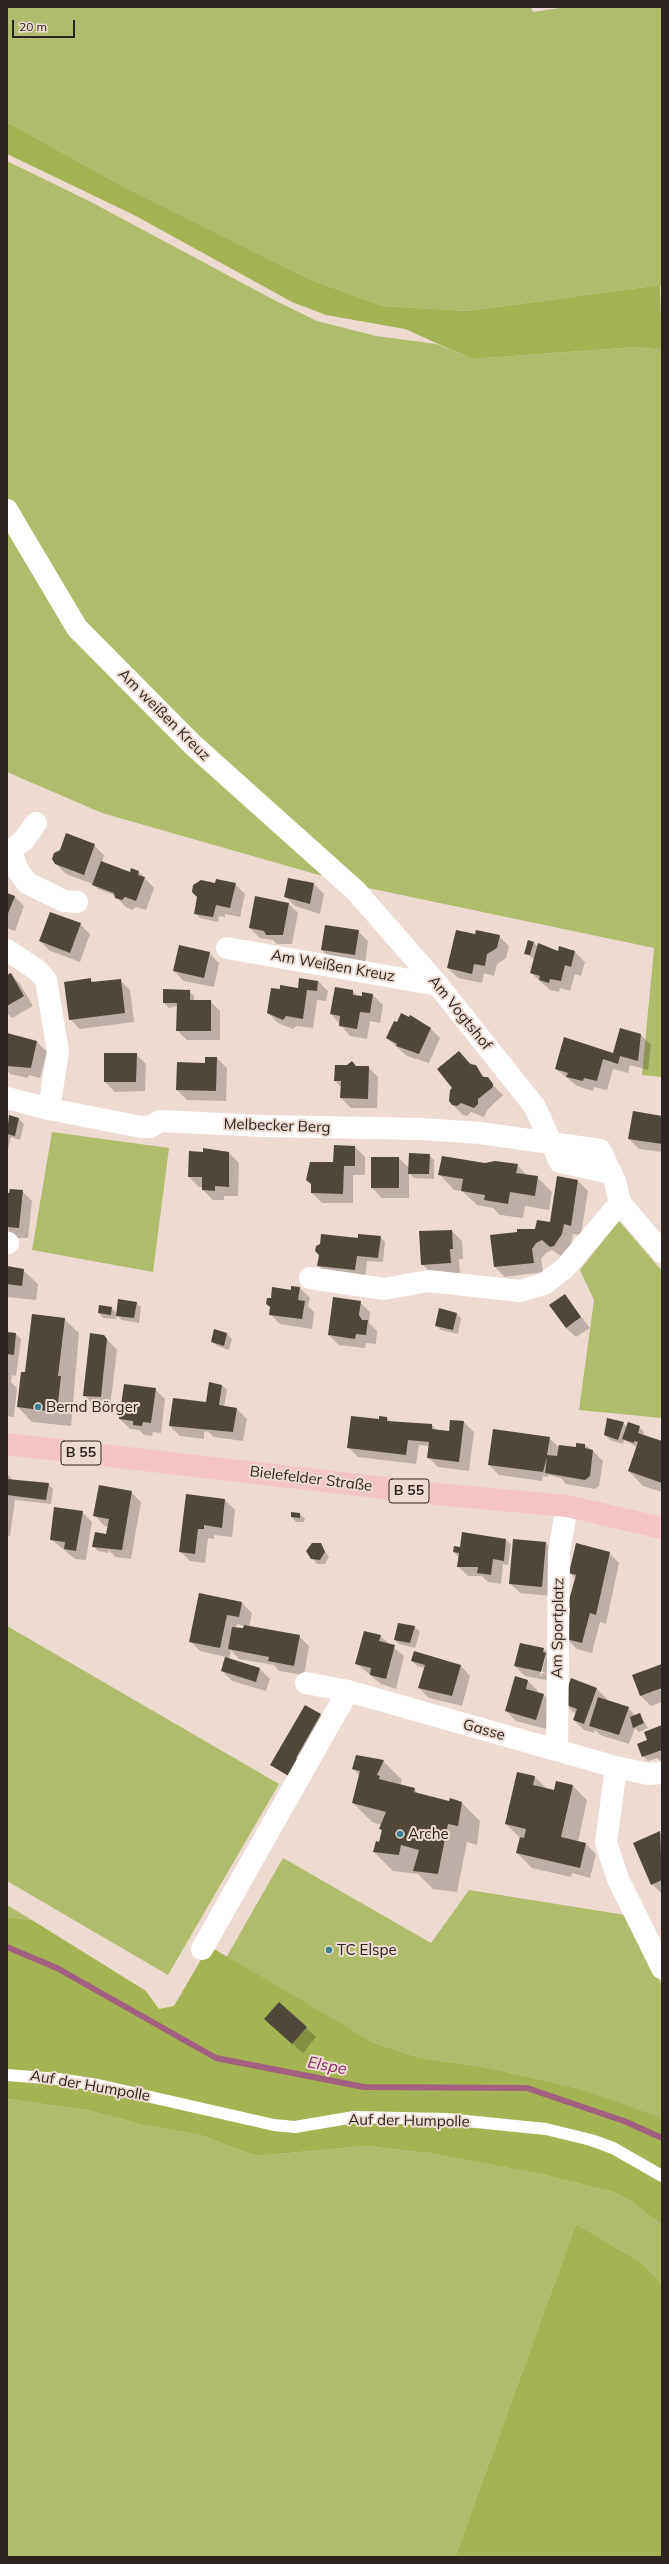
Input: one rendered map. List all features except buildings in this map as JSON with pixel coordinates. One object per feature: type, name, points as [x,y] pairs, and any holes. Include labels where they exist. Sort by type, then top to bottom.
[{"type":"main road","name":"Bielefelder Straße","points":[[7,1444],[436,1494],[566,1506],[662,1528]]},
{"type":"street","name":"Am weißen Kreuz","points":[[7,510],[77,628],[193,745],[356,891]]},
{"type":"street","points":[[36,824],[23,841],[9,850],[17,869],[27,883],[64,901],[77,902]]},
{"type":"street","name":"Am Vogtshof","points":[[356,891],[438,985],[535,1107],[552,1144]]},
{"type":"street","name":"Am Weißen Kreuz","points":[[227,948],[438,985]]},
{"type":"street","points":[[7,950],[37,970],[46,980],[58,1051],[49,1109]]},
{"type":"street","name":"Melbecker Berg","points":[[7,1098],[49,1109],[141,1127],[150,1127],[160,1121],[263,1126],[422,1130],[480,1133],[552,1144]]},
{"type":"street","points":[[552,1144],[600,1150],[611,1173],[620,1203],[662,1252]]},
{"type":"street","points":[[310,1278],[384,1290],[428,1281],[520,1290],[544,1284],[565,1268],[620,1203]]},
{"type":"street","name":"Am Sportplatz","points":[[557,1750],[558,1583],[560,1552],[566,1506]]},
{"type":"street","name":"Gasse","points":[[306,1683],[348,1691],[616,1767],[648,1774],[662,1773]]},
{"type":"street","points":[[202,1949],[348,1691]]},
{"type":"street","points":[[616,1767],[606,1843],[618,1879],[662,1968]]},
{"type":"lane","name":"Auf der Humpolle","points":[[7,2075],[58,2078],[98,2085],[274,2125],[295,2127],[354,2117],[446,2119],[546,2129],[591,2140],[613,2148],[662,2176]]},
{"type":"green space","points":[[7,7],[531,7],[533,12],[567,7],[662,7],[662,287],[660,285],[468,311],[383,306],[309,279],[126,188],[7,122]]},
{"type":"green space","points":[[7,122],[126,188],[309,279],[383,306],[468,311],[660,285],[662,350],[637,347],[472,359],[405,329],[326,315],[292,302],[134,215],[7,154]]},
{"type":"green space","points":[[7,161],[91,202],[274,300],[317,321],[376,336],[437,344],[472,359],[637,347],[662,350],[662,1077],[642,1075],[654,948],[354,885],[102,813],[7,772]]},
{"type":"green space","points":[[52,1132],[169,1148],[153,1272],[32,1250]]},
{"type":"green space","points":[[619,1221],[662,1271],[662,1418],[579,1410],[594,1300],[580,1270]]},
{"type":"green space","points":[[7,1626],[279,1784],[168,1975],[7,1881]]},
{"type":"green space","points":[[283,1858],[431,1943],[469,1890],[625,1915],[662,1985],[662,2120],[573,2087],[484,2067],[421,2058],[374,2043],[226,1958]]},
{"type":"green space","points":[[7,1905],[32,1920],[7,1917]]},
{"type":"green space","points":[[7,1917],[32,1920],[146,1991],[159,2009],[174,2006],[209,1946],[374,2043],[421,2058],[484,2067],[573,2087],[656,2116],[662,2120],[662,2225],[629,2200],[613,2192],[540,2174],[428,2153],[365,2146],[256,2156],[200,2135],[143,2125],[87,2110],[7,2099]]},
{"type":"green space","points":[[7,2099],[87,2110],[143,2125],[200,2135],[256,2156],[365,2146],[428,2153],[540,2174],[613,2192],[629,2200],[662,2225],[662,2284],[642,2263],[576,2224],[455,2557],[7,2557]]},
{"type":"green space","points":[[576,2224],[642,2263],[662,2284],[662,2557],[455,2557]]},
{"type":"waterway","name":"Elspe","points":[[7,1947],[57,1968],[216,2058],[364,2087],[527,2088],[624,2121],[662,2138]]},
{"type":"place","name":"Bernd Börger","points":[[38,1407]]},
{"type":"place","name":"Arche","points":[[400,1834]]},
{"type":"place","name":"TC Elspe","points":[[329,1950]]}]
